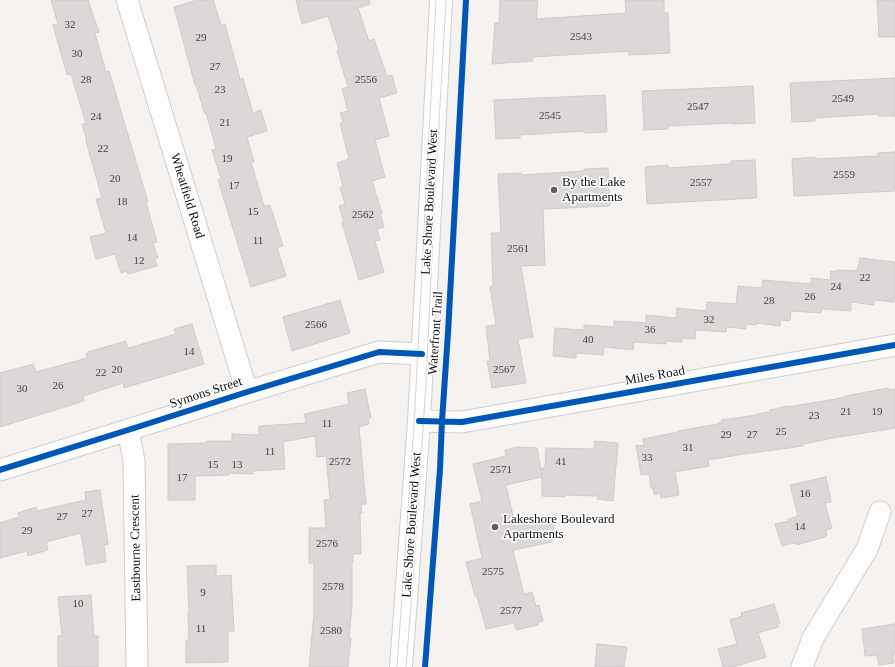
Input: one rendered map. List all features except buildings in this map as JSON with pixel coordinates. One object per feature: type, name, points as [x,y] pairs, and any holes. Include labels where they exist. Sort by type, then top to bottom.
[{"type":"main road","name":"Lake Shore Boulevard West","points":[[401,667],[419,421],[441,0]]},
{"type":"street","name":"Wheatfield Road","points":[[128,0],[246,392]]},
{"type":"street","name":"Miles Road","points":[[419,421],[462,422],[895,345]]},
{"type":"street","name":"Symons Street","points":[[0,470],[246,392],[379,352],[422,354]]},
{"type":"street","name":"Eastbourne Crescent","points":[[128,430],[134,461],[137,667]]},
{"type":"street","points":[[802,667],[813,638],[867,549],[880,512]]},
{"type":"tram line","points":[[397,667],[414,425],[436,0]]},
{"type":"tram line","points":[[406,667],[426,383],[446,0]]},
{"type":"cycle path","name":"Waterfront Trail","points":[[425,667],[440,469],[466,0]]},
{"type":"cycle path","points":[[419,421],[462,422],[895,345]]},
{"type":"cycle path","name":"Waterfront Trail","points":[[0,470],[379,352],[422,354]]},
{"type":"place","name":"By the Lake Apartments","points":[[554,190]]},
{"type":"place","name":"Lakeshore Boulevard Apartments","points":[[495,527]]}]
